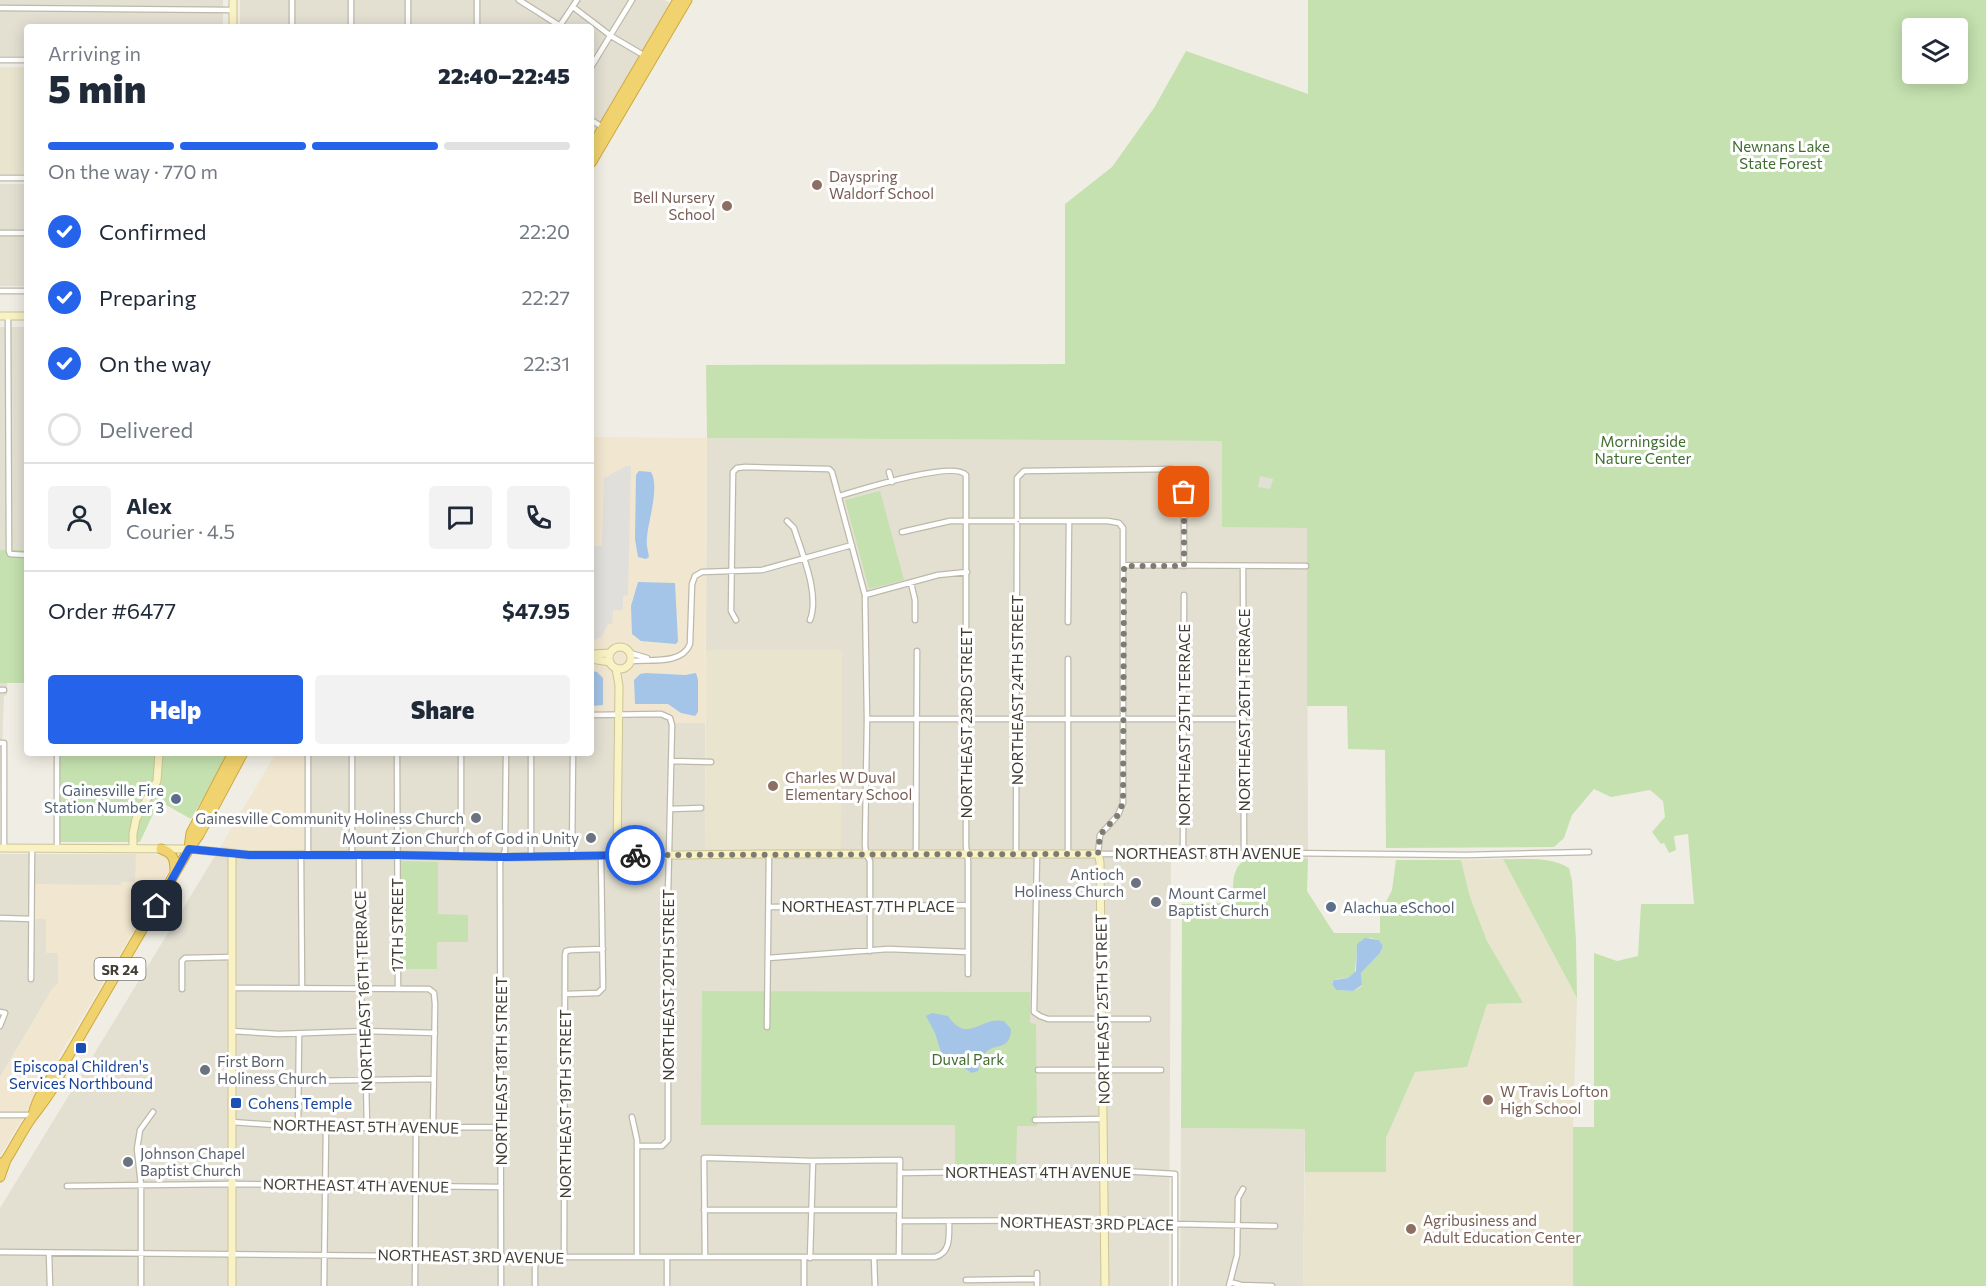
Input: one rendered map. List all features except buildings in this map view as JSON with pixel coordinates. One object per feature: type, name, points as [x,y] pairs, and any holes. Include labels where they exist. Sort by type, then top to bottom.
[{"type":"highway","points":[[649,58],[678,0]]},
{"type":"highway","points":[[594,157],[649,58],[687,0]]},
{"type":"highway","points":[[594,145],[607,130]]},
{"type":"highway","name":"SR 24","points":[[189,849],[191,832],[231,756]]},
{"type":"highway","name":"SR 24","points":[[0,1177],[3,1163],[33,1115],[35,1105],[55,1072],[64,1062],[199,835],[241,756]]},
{"type":"highway","points":[[161,849],[168,851],[174,857],[175,875]]},
{"type":"street","points":[[233,0],[233,24]]},
{"type":"street","points":[[292,0],[292,24]]},
{"type":"street","points":[[351,0],[351,24]]},
{"type":"street","points":[[408,0],[408,24]]},
{"type":"street","points":[[477,0],[477,24]]},
{"type":"street","points":[[519,0],[555,24]]},
{"type":"street","points":[[562,24],[577,0]]},
{"type":"street","points":[[594,62],[632,0]]},
{"type":"street","points":[[0,8],[232,9]]},
{"type":"street","points":[[573,8],[611,36],[649,58]]},
{"type":"street","points":[[0,60],[24,60]]},
{"type":"street","points":[[594,122],[607,130]]},
{"type":"street","points":[[0,178],[24,178]]},
{"type":"street","points":[[0,233],[24,233]]},
{"type":"street","points":[[0,291],[24,291]]},
{"type":"street","points":[[24,316],[4,316],[10,554],[24,555]]},
{"type":"street","points":[[736,620],[731,610],[733,472],[737,468],[745,467],[829,469],[832,472],[865,595],[867,719],[865,845],[870,861],[870,951]]},
{"type":"street","name":"NORTHEAST 24TH STREET","points":[[1016,855],[1017,478],[1024,471],[1041,470],[1173,469],[1184,476],[1184,566]]},
{"type":"street","name":"NORTHEAST 23RD STREET","points":[[892,482],[932,472],[952,470],[964,472],[967,480],[968,974]]},
{"type":"street","points":[[838,496],[892,482],[890,472]]},
{"type":"street","points":[[967,516],[978,521]]},
{"type":"street","points":[[787,521],[794,528],[813,596],[814,609],[810,620]]},
{"type":"street","name":"NORTHEAST 25TH STREET","points":[[1069,522],[1108,521],[1123,528],[1123,803],[1118,815],[1100,835],[1098,854],[1100,862],[1105,1286]]},
{"type":"street","points":[[902,532],[941,522],[1069,522],[1068,622]]},
{"type":"street","points":[[630,657],[677,658],[688,650],[692,584],[695,576],[702,572],[762,570],[852,545]]},
{"type":"street","points":[[1124,566],[1306,566]]},
{"type":"street","name":"NORTHEAST 26TH TERRACE","points":[[1243,566],[1244,854]]},
{"type":"street","points":[[865,595],[951,572],[967,572]]},
{"type":"street","points":[[911,583],[915,600],[915,620]]},
{"type":"street","name":"NORTHEAST 25TH TERRACE","points":[[1183,854],[1184,595]]},
{"type":"street","points":[[594,654],[610,653],[620,647],[626,648],[630,657]]},
{"type":"street","points":[[916,854],[917,651]]},
{"type":"street","points":[[610,653],[610,662]]},
{"type":"street","points":[[617,855],[620,668],[630,657]]},
{"type":"street","points":[[1068,658],[1068,855]]},
{"type":"street","points":[[594,659],[610,662],[620,668]]},
{"type":"street","name":"NORTHEAST 20TH STREET","points":[[619,715],[661,714],[670,718],[672,725],[667,1144],[638,1146]]},
{"type":"street","points":[[594,715],[619,715]]},
{"type":"street","points":[[867,719],[1243,719]]},
{"type":"street","points":[[2,743],[2,848]]},
{"type":"street","points":[[57,756],[57,848]]},
{"type":"street","points":[[133,849],[136,819],[157,781],[159,756]]},
{"type":"street","points":[[302,988],[308,756]]},
{"type":"street","name":"NORTHEAST 16TH TERRACE","points":[[352,756],[360,988],[365,1031],[367,1128]]},
{"type":"street","name":"17TH STREET","points":[[397,756],[398,988]]},
{"type":"street","points":[[461,756],[461,857]]},
{"type":"street","name":"NORTHEAST 18TH STREET","points":[[501,1286],[500,862],[505,851],[506,756]]},
{"type":"street","points":[[531,756],[531,857]]},
{"type":"street","points":[[572,856],[573,756]]},
{"type":"street","points":[[671,761],[711,762]]},
{"type":"street","points":[[670,808],[701,808]]},
{"type":"street","name":"NORTHEAST 8TH AVENUE","points":[[2,848],[189,849],[232,854],[461,857],[769,854],[1466,855],[1589,852]]},
{"type":"street","points":[[31,979],[32,848]]},
{"type":"street","points":[[232,854],[232,1286]]},
{"type":"street","points":[[767,1028],[769,854]]},
{"type":"street","points":[[1037,855],[1034,1012],[1048,1019],[1148,1019]]},
{"type":"street","points":[[565,994],[598,993],[603,988],[601,856]]},
{"type":"street","name":"NORTHEAST 7TH PLACE","points":[[769,907],[968,905]]},
{"type":"street","points":[[0,918],[31,919]]},
{"type":"street","name":"NORTHEAST 19TH STREET","points":[[564,1257],[566,951],[603,949]]},
{"type":"street","points":[[768,958],[888,949],[968,952]]},
{"type":"street","points":[[182,989],[182,961],[185,958],[232,957]]},
{"type":"street","points":[[232,988],[422,988],[434,993],[433,1128]]},
{"type":"street","points":[[0,1026],[2,1012]]},
{"type":"street","points":[[232,1031],[259,1034],[365,1031],[435,1033]]},
{"type":"street","points":[[298,1126],[299,1034]]},
{"type":"street","points":[[1038,1070],[1103,1068],[1161,1070]]},
{"type":"street","points":[[232,1082],[434,1079]]},
{"type":"street","points":[[141,1286],[141,1185],[137,1149],[140,1130],[153,1112]]},
{"type":"street","points":[[0,1115],[33,1115]]},
{"type":"street","points":[[632,1117],[638,1146],[637,1256]]},
{"type":"street","points":[[1035,1120],[1103,1119]]},
{"type":"street","name":"NORTHEAST 5TH AVENUE","points":[[232,1122],[326,1128],[500,1127]]},
{"type":"street","points":[[324,1286],[326,1128]]},
{"type":"street","points":[[415,1286],[416,1128]]},
{"type":"street","points":[[705,1257],[704,1158],[813,1161],[900,1160],[899,1257]]},
{"type":"street","points":[[804,1286],[812,1211],[813,1161]]},
{"type":"street","name":"NORTHEAST 4TH AVENUE","points":[[900,1173],[1104,1170],[1175,1174],[1175,1224]]},
{"type":"street","name":"NORTHEAST 4TH AVENUE","points":[[67,1186],[232,1184],[501,1187]]},
{"type":"street","points":[[1243,1189],[1238,1198],[1237,1255],[1230,1284],[1272,1286]]},
{"type":"street","points":[[704,1210],[899,1210]]},
{"type":"street","name":"NORTHEAST 3RD PLACE","points":[[899,1221],[1105,1221],[1275,1226]]},
{"type":"street","name":"NORTHEAST 3RD AVENUE","points":[[0,1252],[501,1257],[941,1256],[948,1246],[949,1222]]},
{"type":"street","points":[[1175,1224],[1175,1286]]},
{"type":"street","points":[[49,1253],[50,1286]]},
{"type":"street","points":[[535,1257],[535,1286]]},
{"type":"street","points":[[667,1257],[667,1286]]},
{"type":"street","points":[[874,1257],[874,1286]]},
{"type":"street","points":[[1037,1273],[1037,1286]]},
{"type":"street","points":[[966,1280],[1037,1280]]},
{"type":"shaded area","points":[[0,0],[223,0],[223,24],[24,24],[24,56],[0,56]]},
{"type":"shaded area","points":[[240,0],[665,0],[670,3],[594,133],[594,24],[240,24]]},
{"type":"shaded area","points":[[0,67],[24,67],[24,174],[0,174]]},
{"type":"shaded area","points":[[0,184],[24,184],[24,286],[0,286]]},
{"type":"shaded area","points":[[0,327],[24,327],[24,550],[0,550]]},
{"type":"shaded area","points":[[594,437],[707,438],[705,723],[675,723],[673,717],[666,712],[594,713]]},
{"type":"shaded area","points":[[707,438],[1222,441],[1307,527],[1308,859],[1171,859],[1169,1286],[0,1286],[0,1208],[221,846],[248,850],[308,849],[308,756],[594,756],[594,713],[666,712],[673,717],[675,723],[705,723],[705,849],[841,651],[706,650]]},
{"type":"shaded area","points":[[626,466],[631,466],[628,595],[623,596],[623,610],[613,610],[612,624],[608,624],[602,636],[594,640],[594,546],[602,546],[604,478]]},
{"type":"shaded area","points":[[1260,475],[1273,479],[1270,489],[1258,487]]},
{"type":"shaded area","name":"Charles W Duval Elementary School","points":[[706,650],[842,650],[841,849],[705,849]]},
{"type":"shaded area","points":[[0,683],[7,683],[7,695],[4,696],[0,801]]},
{"type":"shaded area","points":[[274,756],[308,756],[308,849],[248,850],[221,846]]},
{"type":"shaded area","points":[[0,854],[136,854],[136,882],[122,882],[121,885],[35,919],[46,919],[46,953],[58,953],[58,984],[53,988],[0,1077]]},
{"type":"shaded area","points":[[136,854],[168,855],[171,858],[171,868],[0,1156],[0,1077],[58,983],[58,953],[46,953],[46,919],[35,919],[35,884],[121,885],[121,882],[135,882]]},
{"type":"shaded area","name":"W Travis Lofton High School","points":[[1503,859],[1577,998],[1573,1127],[1573,1286],[1303,1286],[1305,1172],[1386,1172],[1386,1138],[1415,1072],[1467,1067],[1487,1004],[1522,1003],[1487,941],[1470,897],[1461,860]]},
{"type":"shaded area","points":[[1181,1128],[1305,1129],[1303,1286],[1180,1286]]},
{"type":"green space","points":[[1308,0],[1986,0],[1986,1286],[1573,1286],[1573,1127],[1594,1127],[1594,953],[1617,961],[1638,956],[1641,904],[1694,904],[1688,834],[1674,836],[1676,850],[1669,853],[1664,843],[1661,844],[1652,832],[1665,817],[1663,801],[1650,790],[1611,797],[1594,789],[1572,815],[1564,838],[1554,847],[1386,848],[1385,750],[1348,749],[1347,706],[1307,706],[1307,528],[1222,527],[1222,441],[707,438],[706,365],[1065,364],[1065,204],[1112,167],[1154,108],[1186,51],[1308,94]],"holes":[[[1260,476],[1273,479],[1270,489],[1258,487]]]},
{"type":"green space","points":[[880,491],[904,580],[869,589],[845,500]]},
{"type":"green space","points":[[0,550],[24,550],[24,683],[0,683]]},
{"type":"green space","points":[[54,756],[227,756],[191,819],[159,801],[140,842],[54,842]]},
{"type":"green space","points":[[1245,859],[1308,859],[1307,891],[1334,933],[1380,933],[1380,914],[1392,890],[1396,860],[1461,860],[1470,897],[1487,941],[1523,1003],[1487,1004],[1467,1067],[1415,1072],[1386,1138],[1386,1172],[1305,1172],[1305,1129],[1181,1128],[1182,904],[1223,903],[1233,891],[1235,873]],"holes":[[[1370,938],[1379,940],[1383,946],[1380,953],[1361,973],[1362,986],[1353,991],[1336,990],[1332,983],[1336,979],[1348,978],[1355,972],[1357,947]]]},
{"type":"green space","points":[[1503,859],[1546,860],[1569,868],[1576,940],[1577,998]]},
{"type":"green space","points":[[399,861],[438,862],[438,914],[468,915],[468,942],[437,942],[437,969],[398,969]]},
{"type":"green space","name":"Duval Park","points":[[702,991],[1030,992],[1030,1023],[1036,1024],[1037,1126],[1017,1126],[1016,1166],[955,1166],[955,1125],[701,1125]]},
{"type":"water","points":[[639,471],[651,472],[654,486],[647,540],[649,557],[646,559],[638,557],[635,539],[636,475]]},
{"type":"water","points":[[638,582],[675,583],[678,641],[676,644],[641,641],[632,634],[631,606]]},
{"type":"water","points":[[594,672],[603,678],[603,705],[594,706]]},
{"type":"water","points":[[696,673],[698,712],[695,716],[681,713],[668,704],[635,704],[634,680],[640,674],[685,675]]},
{"type":"water","points":[[1365,938],[1379,940],[1383,946],[1380,953],[1361,973],[1362,985],[1353,991],[1336,990],[1332,984],[1334,980],[1348,978],[1356,971],[1357,944]]},
{"type":"water","points":[[932,1013],[948,1016],[955,1024],[968,1029],[988,1022],[1004,1021],[1011,1029],[1010,1036],[1005,1044],[985,1053],[978,1071],[972,1073],[941,1052],[926,1016]]},
{"type":"way so far","points":[[635,855],[1098,854],[1100,835],[1118,815],[1123,803],[1124,566],[1184,566],[1184,492]]},
{"type":"place","name":"Dayspring Waldorf School","points":[[817,185]]},
{"type":"place","name":"Bell Nursery School","points":[[727,206]]},
{"type":"place","name":"Charles W Duval Elementary School","points":[[773,786]]},
{"type":"place","name":"Gainesville Fire Station Number 3","points":[[176,799]]},
{"type":"place","name":"Gainesville Community Holiness Church","points":[[476,818]]},
{"type":"place","name":"Mount Zion Church of God in Unity","points":[[591,838]]},
{"type":"place","name":"Antioch Holiness Church","points":[[1136,883]]},
{"type":"place","name":"Mount Carmel Baptist Church","points":[[1156,902]]},
{"type":"place","name":"Alachua eSchool","points":[[1331,907]]},
{"type":"place","name":"Episcopal Children's Services Northbound","points":[[81,1048]]},
{"type":"place","name":"First Born Holiness Church","points":[[205,1070]]},
{"type":"place","name":"W Travis Lofton High School","points":[[1488,1100]]},
{"type":"place","name":"Cohens Temple","points":[[236,1103]]},
{"type":"place","name":"Johnson Chapel Baptist Church","points":[[128,1162]]},
{"type":"place","name":"Agribusiness and Adult Education Center","points":[[1411,1229]]},
{"type":"route","points":[[157,906],[189,849],[249,855],[503,857],[635,855]]},
{"type":"park label","name":"Newnans Lake State Forest","points":[[1781,154]]},
{"type":"park label","name":"Morningside Nature Center","points":[[1643,450]]}]
